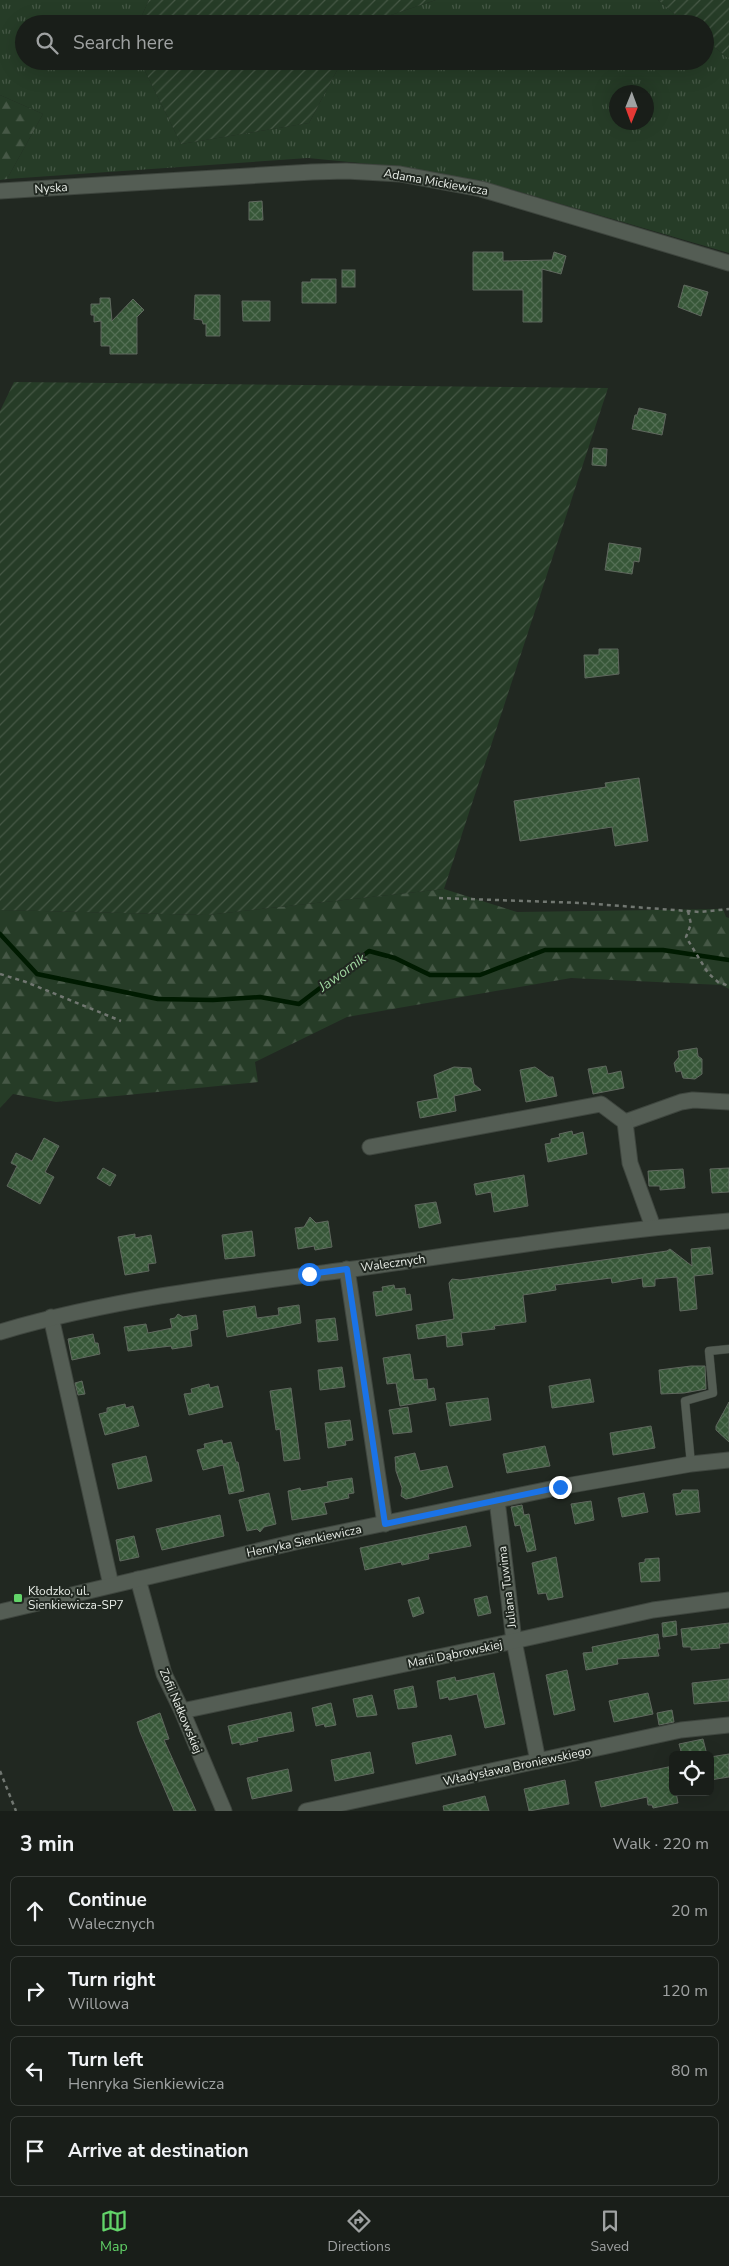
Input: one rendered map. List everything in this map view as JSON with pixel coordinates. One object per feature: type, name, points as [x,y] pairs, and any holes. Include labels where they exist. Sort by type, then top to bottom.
[{"type":"street","name":"Adama Mickiewicza","points":[[103,184],[312,172],[400,174],[452,182],[512,197],[729,263]]},
{"type":"street","name":"Nyska","points":[[0,191],[103,184]]},
{"type":"street","points":[[625,1122],[681,1102],[693,1100],[729,1102]]},
{"type":"street","points":[[370,1147],[600,1104],[625,1122],[630,1163],[653,1227]]},
{"type":"street","name":"Walecznych","points":[[0,1332],[51,1317],[129,1302],[347,1269],[653,1227],[729,1221]]},
{"type":"street","points":[[347,1269],[385,1524]]},
{"type":"street","points":[[51,1317],[112,1585]]},
{"type":"street","name":"Henryka Sienkiewicza","points":[[0,1612],[138,1579],[497,1500],[691,1464],[729,1460]]},
{"type":"street","name":"Juliana Tuwima","points":[[497,1500],[514,1641],[538,1761]]},
{"type":"street","name":"Zofii Nałkowskiej","points":[[138,1579],[164,1674],[182,1711],[224,1811]]},
{"type":"street","name":"Marii Dąbrowskiej","points":[[182,1711],[653,1610],[729,1600]]},
{"type":"street","name":"Władysława Broniewskiego","points":[[306,1811],[681,1730],[729,1725]]},
{"type":"lane","points":[[691,1464],[685,1401],[713,1393],[709,1351],[729,1349]]},
{"type":"path","points":[[439,898],[582,903],[700,912],[729,908]]},
{"type":"path","points":[[688,911],[691,924],[686,937],[708,973],[718,982],[729,986]]},
{"type":"path","points":[[0,974],[26,982],[121,1021]]},
{"type":"path","points":[[0,1771],[16,1811]]},
{"type":"green space","points":[[0,0],[149,0],[142,15],[15,15],[15,70],[144,70],[181,144],[309,123],[337,70],[714,70],[714,46],[729,59],[729,253],[482,181],[401,167],[308,158],[7,179],[43,114],[0,95]]},
{"type":"green space","points":[[149,0],[436,0],[391,15],[142,15]]},
{"type":"green space","points":[[436,0],[658,0],[676,15],[391,15]]},
{"type":"green space","points":[[658,0],[729,0],[729,59],[714,46],[714,15],[676,15]]},
{"type":"green space","points":[[144,70],[337,70],[309,123],[181,144]]},
{"type":"green space","points":[[0,95],[43,114],[7,179],[0,180]]},
{"type":"green space","points":[[14,382],[608,388],[444,889],[207,915],[0,910],[0,411]]},
{"type":"green space","points":[[444,889],[517,912],[723,909],[726,917],[729,918],[729,989],[721,985],[571,978],[347,1017],[255,1062],[258,1082],[56,1102],[13,1094],[0,1108],[0,910],[207,915]]},
{"type":"building","points":[[262,201],[263,220],[249,220],[249,202]]},
{"type":"building","points":[[473,252],[503,252],[503,261],[552,260],[554,252],[566,256],[561,274],[542,269],[542,322],[523,322],[523,290],[473,290]]},
{"type":"building","points":[[342,270],[355,270],[355,287],[342,287]]},
{"type":"building","points":[[311,279],[336,279],[336,303],[302,303],[302,282],[311,282]]},
{"type":"building","points":[[684,285],[708,292],[701,316],[678,307]]},
{"type":"building","points":[[195,295],[220,295],[220,336],[206,336],[206,324],[203,324],[202,320],[194,319]]},
{"type":"building","points":[[100,298],[110,298],[112,321],[133,299],[144,310],[137,317],[137,354],[110,354],[110,346],[101,346],[101,321],[94,322],[94,315],[91,315],[91,304],[100,304]]},
{"type":"building","points":[[242,301],[270,301],[270,321],[243,321]]},
{"type":"building","points":[[639,408],[666,414],[662,435],[632,429],[635,415],[637,415]]},
{"type":"building","points":[[593,448],[607,449],[606,466],[592,465]]},
{"type":"building","points":[[609,543],[641,548],[639,562],[634,561],[632,574],[605,570]]},
{"type":"building","points":[[599,649],[618,649],[619,674],[585,678],[584,655],[599,655]]},
{"type":"building","points":[[639,778],[648,841],[615,846],[612,827],[520,841],[514,801],[606,787],[605,783]]},
{"type":"building","points":[[697,1048],[698,1056],[702,1059],[702,1074],[695,1079],[683,1078],[681,1071],[676,1072],[674,1063],[679,1057],[678,1051]]},
{"type":"building","points":[[606,1066],[608,1074],[621,1071],[624,1088],[593,1094],[588,1069]]},
{"type":"building","points":[[454,1067],[471,1068],[474,1084],[481,1090],[454,1096],[456,1111],[420,1118],[417,1102],[438,1098],[434,1075]]},
{"type":"building","points":[[535,1067],[549,1077],[553,1077],[557,1096],[526,1102],[520,1070]]},
{"type":"building","points":[[572,1131],[573,1135],[583,1132],[587,1154],[548,1162],[545,1144],[551,1143],[551,1139],[560,1137],[559,1134]]},
{"type":"building","points":[[44,1138],[59,1146],[45,1172],[54,1177],[40,1204],[7,1186],[17,1166],[11,1163],[16,1153],[32,1161]]},
{"type":"building","points":[[103,1168],[116,1175],[110,1186],[97,1178]]},
{"type":"building","points":[[729,1168],[729,1192],[712,1193],[710,1169]]},
{"type":"building","points":[[683,1169],[685,1188],[660,1190],[660,1186],[649,1186],[648,1171]]},
{"type":"building","points":[[524,1175],[528,1206],[494,1212],[491,1192],[476,1195],[474,1184]]},
{"type":"building","points":[[436,1202],[441,1223],[419,1228],[415,1205]]},
{"type":"building","points":[[310,1217],[316,1223],[328,1221],[332,1247],[315,1250],[314,1246],[298,1249],[295,1228],[304,1227]]},
{"type":"building","points":[[252,1231],[255,1256],[225,1259],[222,1235]]},
{"type":"building","points":[[135,1234],[135,1238],[151,1235],[156,1263],[148,1264],[149,1271],[125,1275],[118,1237]]},
{"type":"building","points":[[710,1247],[713,1274],[694,1276],[697,1309],[680,1311],[677,1277],[655,1279],[655,1286],[643,1287],[642,1278],[612,1283],[611,1278],[555,1285],[556,1290],[523,1295],[526,1322],[494,1326],[495,1329],[461,1333],[463,1345],[447,1347],[446,1335],[418,1339],[416,1325],[454,1319],[449,1283],[452,1279],[460,1280],[667,1251],[670,1249],[692,1266],[691,1249]]},
{"type":"building","points":[[394,1285],[395,1289],[405,1288],[406,1295],[410,1294],[412,1310],[376,1316],[373,1292],[383,1291],[382,1287]]},
{"type":"building","points":[[299,1305],[301,1323],[227,1337],[223,1311],[255,1306],[257,1318],[279,1315],[278,1308]]},
{"type":"building","points":[[178,1314],[183,1317],[196,1315],[198,1329],[190,1331],[192,1346],[172,1349],[171,1346],[128,1351],[124,1327],[146,1324],[148,1333],[172,1328],[170,1319],[175,1318]]},
{"type":"building","points":[[335,1318],[338,1340],[318,1342],[316,1320]]},
{"type":"building","points":[[93,1334],[95,1343],[98,1343],[100,1354],[72,1360],[68,1339]]},
{"type":"building","points":[[410,1354],[414,1380],[427,1379],[428,1389],[434,1388],[436,1400],[400,1406],[396,1383],[387,1384],[383,1358]]},
{"type":"building","points":[[705,1366],[706,1389],[684,1393],[661,1394],[659,1370]]},
{"type":"building","points":[[342,1367],[345,1387],[320,1390],[318,1370]]},
{"type":"building","points":[[590,1379],[594,1402],[552,1408],[549,1386]]},
{"type":"building","points":[[82,1381],[85,1394],[78,1395],[75,1383]]},
{"type":"building","points":[[209,1384],[210,1388],[218,1386],[223,1407],[189,1415],[184,1394],[192,1393],[191,1389]]},
{"type":"building","points":[[291,1388],[300,1459],[284,1461],[280,1429],[276,1430],[270,1391]]},
{"type":"building","points":[[488,1398],[491,1420],[450,1426],[446,1403]]},
{"type":"building","points":[[729,1402],[729,1442],[716,1430],[716,1426]]},
{"type":"building","points":[[125,1404],[126,1408],[133,1406],[139,1426],[105,1435],[99,1414],[107,1412],[107,1408]]},
{"type":"building","points":[[408,1407],[412,1432],[393,1434],[389,1410]]},
{"type":"building","points":[[350,1420],[353,1440],[345,1441],[346,1445],[328,1448],[325,1423]]},
{"type":"building","points":[[651,1426],[655,1448],[613,1455],[610,1433]]},
{"type":"building","points":[[222,1440],[223,1444],[231,1442],[236,1462],[238,1462],[244,1491],[229,1494],[223,1465],[203,1470],[197,1450],[205,1448],[204,1444]]},
{"type":"building","points":[[545,1446],[550,1466],[507,1473],[503,1454]]},
{"type":"building","points":[[415,1453],[420,1471],[447,1466],[453,1487],[406,1499],[401,1496],[402,1488],[396,1471],[395,1457]]},
{"type":"building","points":[[146,1456],[152,1481],[118,1489],[112,1464]]},
{"type":"building","points":[[352,1478],[354,1493],[348,1494],[349,1498],[324,1503],[327,1514],[292,1520],[288,1491],[300,1488],[301,1491],[328,1486],[327,1482]]},
{"type":"building","points":[[682,1490],[698,1490],[700,1512],[676,1515],[673,1494],[681,1493]]},
{"type":"building","points":[[269,1493],[276,1524],[264,1527],[260,1532],[257,1529],[247,1531],[239,1500]]},
{"type":"building","points":[[644,1493],[648,1512],[622,1517],[618,1498]]},
{"type":"building","points":[[591,1501],[594,1520],[575,1524],[571,1504]]},
{"type":"building","points":[[522,1505],[524,1515],[529,1514],[536,1550],[527,1552],[520,1525],[515,1526],[511,1507]]},
{"type":"building","points":[[220,1515],[224,1536],[162,1550],[156,1529]]},
{"type":"building","points":[[466,1526],[471,1546],[428,1554],[429,1559],[402,1565],[401,1562],[365,1570],[360,1548]]},
{"type":"building","points":[[134,1536],[139,1557],[120,1561],[116,1540]]},
{"type":"building","points":[[556,1557],[563,1597],[548,1600],[546,1593],[538,1594],[532,1563]]},
{"type":"building","points":[[659,1558],[660,1581],[641,1582],[639,1563],[645,1562],[645,1559]]},
{"type":"building","points":[[487,1596],[491,1613],[478,1616],[474,1599]]},
{"type":"building","points":[[419,1597],[424,1613],[413,1617],[408,1600]]},
{"type":"building","points":[[676,1621],[677,1635],[663,1637],[662,1623]]},
{"type":"building","points":[[729,1623],[729,1643],[719,1644],[720,1648],[691,1650],[691,1647],[683,1647],[681,1629]]},
{"type":"building","points":[[658,1634],[660,1649],[657,1649],[659,1656],[617,1659],[618,1664],[586,1670],[583,1653],[593,1652],[592,1647]]},
{"type":"building","points":[[567,1670],[575,1710],[554,1715],[546,1675]]},
{"type":"building","points":[[494,1673],[505,1724],[485,1728],[477,1694],[449,1700],[448,1697],[440,1699],[437,1681],[455,1677],[456,1681]]},
{"type":"building","points":[[729,1679],[729,1701],[694,1704],[692,1683]]},
{"type":"building","points":[[413,1686],[417,1707],[398,1709],[394,1690]]},
{"type":"building","points":[[648,1693],[653,1714],[614,1722],[609,1701]]},
{"type":"building","points":[[372,1695],[377,1715],[357,1717],[353,1699]]},
{"type":"building","points":[[331,1703],[336,1725],[325,1727],[324,1724],[316,1726],[312,1708]]},
{"type":"building","points":[[672,1710],[674,1722],[659,1725],[657,1713]]},
{"type":"building","points":[[291,1712],[294,1731],[257,1738],[258,1741],[240,1745],[240,1742],[232,1744],[228,1726]]},
{"type":"building","points":[[160,1713],[169,1739],[164,1740],[196,1811],[174,1811],[140,1732],[137,1722]]},
{"type":"building","points":[[451,1735],[456,1755],[416,1764],[412,1743]]},
{"type":"building","points":[[703,1739],[706,1751],[681,1751],[679,1744]]},
{"type":"building","points":[[370,1752],[374,1773],[335,1781],[331,1760]]},
{"type":"building","points":[[729,1754],[729,1777],[714,1779],[714,1756]]},
{"type":"building","points":[[669,1767],[669,1796],[677,1796],[678,1803],[653,1808],[652,1805],[648,1805],[647,1797],[601,1807],[595,1782]]},
{"type":"building","points":[[288,1769],[292,1791],[252,1799],[247,1778]]},
{"type":"building","points":[[565,1780],[569,1804],[529,1811],[524,1789]]},
{"type":"building","points":[[485,1796],[489,1811],[444,1811],[443,1806]]},
{"type":"waterway","name":"Jawornik","points":[[0,934],[37,974],[158,999],[213,1000],[260,997],[299,1004],[369,951],[395,958],[430,975],[480,975],[545,950],[663,950],[729,960]]},
{"type":"place","name":"Kłodzko, ul. Sienkiewicza-SP7","points":[[18,1598]]},
{"type":"route","points":[[309,1274],[347,1269],[385,1524],[560,1487]]}]
